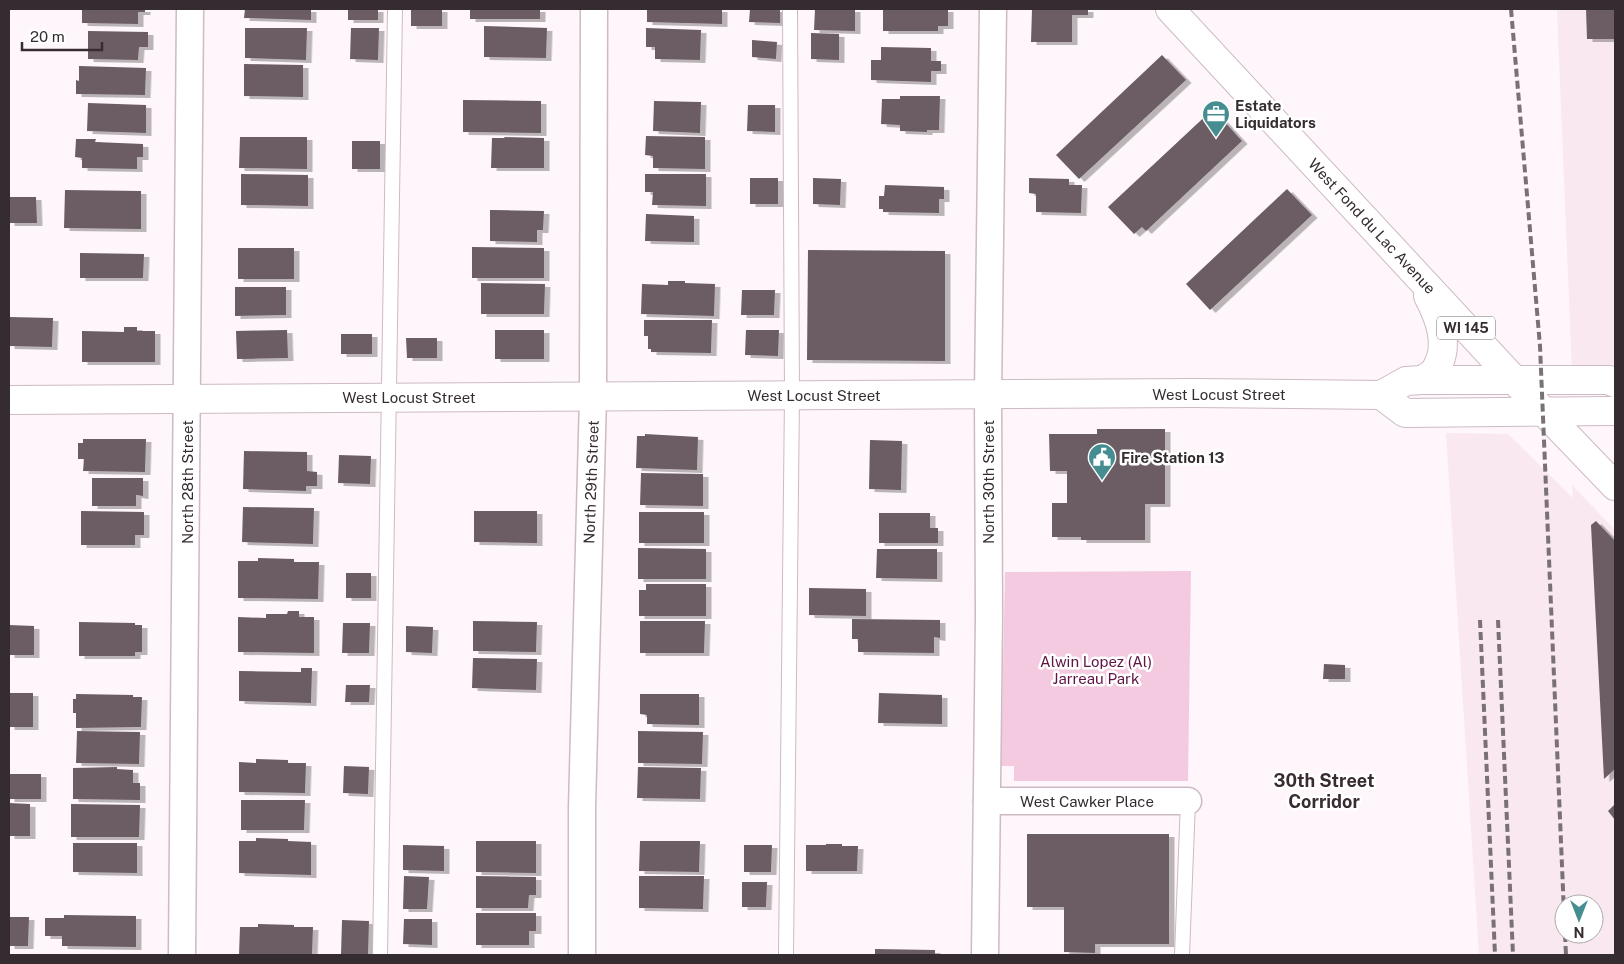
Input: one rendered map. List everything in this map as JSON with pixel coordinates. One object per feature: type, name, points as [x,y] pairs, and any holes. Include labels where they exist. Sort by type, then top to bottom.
[{"type":"street","name":"North 28th Street","points":[[182,955],[190,9]]},
{"type":"street","name":"North 29th Street","points":[[582,955],[582,808],[593,397],[594,9]]},
{"type":"street","name":"North 30th Street","points":[[985,955],[989,616],[988,394],[993,9]]},
{"type":"street","name":"West Fond du Lac Avenue","points":[[1170,9],[1615,486]]},
{"type":"street","points":[[1416,274],[1438,316],[1442,336],[1442,352],[1437,369],[1422,380]]},
{"type":"street","name":"West Locust Street","points":[[9,400],[1193,393],[1381,395],[1406,381],[1422,380],[1608,380],[1615,383]]},
{"type":"street","points":[[1381,395],[1405,413],[1615,411]]},
{"type":"street","name":"West Cawker Place","points":[[987,801],[1188,801]]},
{"type":"lane","points":[[380,955],[395,9]]},
{"type":"lane","points":[[786,955],[792,395],[790,9]]},
{"type":"lane","points":[[1182,955],[1188,801]]},
{"type":"shaded area","points":[[1557,9],[1615,9],[1615,371],[1572,372]]},
{"type":"shaded area","points":[[1446,433],[1508,434],[1573,498],[1572,485],[1615,530],[1615,955],[1479,955]]},
{"type":"green space","name":"Alwin Lopez (Al) Jarreau Park","points":[[1191,571],[1188,781],[1014,781],[1014,766],[1001,766],[1005,572]]},
{"type":"building","points":[[82,9],[145,9],[145,12],[138,12],[138,24],[82,23]]},
{"type":"building","points":[[245,9],[311,9],[311,20],[244,18]]},
{"type":"building","points":[[348,9],[378,9],[378,20],[348,20]]},
{"type":"building","points":[[411,9],[442,9],[442,26],[411,26]]},
{"type":"building","points":[[470,9],[540,9],[540,19],[470,19]]},
{"type":"building","points":[[647,9],[722,9],[722,24],[647,22]]},
{"type":"building","points":[[750,9],[780,9],[780,23],[749,22]]},
{"type":"building","points":[[815,9],[855,9],[855,31],[814,30]]},
{"type":"building","points":[[883,9],[948,9],[948,26],[938,26],[938,31],[883,31]]},
{"type":"building","points":[[1032,9],[1088,9],[1088,15],[1072,15],[1072,42],[1031,42]]},
{"type":"building","points":[[1586,9],[1615,9],[1615,39],[1587,39]]},
{"type":"building","points":[[484,26],[547,28],[546,58],[484,57]]},
{"type":"building","points":[[245,28],[307,28],[306,60],[245,58]]},
{"type":"building","points":[[351,28],[379,28],[378,60],[350,59]]},
{"type":"building","points":[[646,28],[701,30],[700,60],[655,59],[655,47],[646,47]]},
{"type":"building","points":[[88,31],[148,32],[148,47],[139,47],[138,60],[88,59]]},
{"type":"building","points":[[811,33],[839,34],[839,60],[811,59]]},
{"type":"building","points":[[752,40],[777,42],[776,59],[752,57]]},
{"type":"building","points":[[881,47],[931,48],[931,61],[941,61],[941,71],[931,71],[931,82],[871,80],[871,60],[881,60]]},
{"type":"building","points":[[1162,55],[1186,80],[1079,179],[1056,155]]},
{"type":"building","points":[[244,64],[303,65],[303,97],[244,96]]},
{"type":"building","points":[[79,66],[146,68],[145,95],[76,94],[76,80],[79,81]]},
{"type":"building","points":[[900,96],[940,96],[939,130],[927,130],[927,132],[900,131],[900,125],[881,124],[882,99],[900,99]]},
{"type":"building","points":[[463,100],[541,101],[541,133],[463,132]]},
{"type":"building","points":[[654,101],[701,102],[700,133],[653,131]]},
{"type":"building","points":[[88,103],[146,105],[146,133],[87,131]]},
{"type":"building","points":[[748,105],[775,105],[775,132],[747,131]]},
{"type":"building","points":[[1213,109],[1242,141],[1146,231],[1142,227],[1134,234],[1108,207]]},
{"type":"building","points":[[646,136],[705,137],[705,169],[653,168],[653,156],[645,155]]},
{"type":"building","points":[[240,137],[307,137],[307,169],[239,168]]},
{"type":"building","points":[[492,138],[544,138],[544,168],[491,168]]},
{"type":"building","points":[[76,139],[96,139],[95,142],[143,144],[143,157],[137,157],[137,169],[82,168],[82,158],[75,157]]},
{"type":"building","points":[[352,141],[380,141],[380,169],[352,169]]},
{"type":"building","points":[[241,174],[308,175],[308,206],[241,205]]},
{"type":"building","points":[[645,174],[706,174],[706,206],[652,205],[653,192],[645,192]]},
{"type":"building","points":[[750,178],[778,178],[778,204],[750,204]]},
{"type":"building","points":[[813,178],[841,179],[840,205],[813,204]]},
{"type":"building","points":[[1029,178],[1069,179],[1069,185],[1082,185],[1081,213],[1036,212],[1036,194],[1029,193]]},
{"type":"building","points":[[885,185],[944,187],[944,199],[939,199],[939,213],[883,212],[883,209],[879,209],[879,196],[884,196]]},
{"type":"building","points":[[1287,189],[1312,215],[1210,310],[1186,284]]},
{"type":"building","points":[[65,190],[141,191],[141,229],[64,228]]},
{"type":"building","points":[[9,197],[36,197],[37,223],[9,223]]},
{"type":"building","points":[[490,210],[544,211],[543,230],[537,230],[537,242],[490,241]]},
{"type":"building","points":[[646,214],[694,216],[694,242],[645,241]]},
{"type":"building","points":[[472,247],[544,248],[544,278],[472,278]]},
{"type":"building","points":[[238,248],[294,248],[294,279],[238,279]]},
{"type":"building","points":[[808,250],[945,251],[945,361],[807,360]]},
{"type":"building","points":[[80,253],[144,254],[143,278],[80,278]]},
{"type":"building","points":[[668,281],[715,284],[714,316],[641,314],[642,284],[668,285]]},
{"type":"building","points":[[481,283],[545,284],[544,314],[481,314]]},
{"type":"building","points":[[235,287],[286,287],[286,315],[235,316]]},
{"type":"building","points":[[742,290],[775,290],[774,315],[741,315]]},
{"type":"building","points":[[9,317],[53,318],[52,347],[9,346]]},
{"type":"building","points":[[644,320],[712,320],[711,353],[651,352],[651,349],[648,349],[648,336],[644,336]]},
{"type":"building","points":[[124,327],[137,327],[137,331],[155,331],[155,362],[82,362],[82,331],[124,332]]},
{"type":"building","points":[[287,330],[288,358],[237,359],[236,331]]},
{"type":"building","points":[[495,330],[544,330],[544,359],[495,359]]},
{"type":"building","points":[[746,330],[779,330],[778,356],[745,355]]},
{"type":"building","points":[[341,334],[372,334],[372,354],[341,354]]},
{"type":"building","points":[[406,338],[437,338],[437,358],[407,358]]},
{"type":"building","points":[[1097,429],[1165,429],[1165,504],[1145,504],[1145,540],[1081,540],[1081,537],[1052,537],[1052,503],[1067,503],[1067,471],[1050,471],[1049,434],[1097,434]]},
{"type":"building","points":[[645,434],[698,437],[697,470],[636,468],[637,436],[645,436]]},
{"type":"building","points":[[83,439],[146,439],[145,472],[83,471],[84,459],[78,459],[78,443],[83,443]]},
{"type":"building","points":[[870,440],[902,441],[901,490],[869,489]]},
{"type":"building","points":[[244,451],[307,452],[307,471],[317,472],[317,486],[306,486],[306,491],[243,489]]},
{"type":"building","points":[[339,455],[371,456],[370,484],[338,483]]},
{"type":"building","points":[[641,473],[703,474],[703,506],[640,505]]},
{"type":"building","points":[[92,478],[143,478],[143,496],[136,495],[136,506],[92,506]]},
{"type":"building","points":[[243,507],[314,508],[313,544],[242,542]]},
{"type":"building","points":[[81,511],[144,512],[144,535],[135,535],[135,545],[81,545]]},
{"type":"building","points":[[474,511],[537,511],[537,543],[474,542]]},
{"type":"building","points":[[639,512],[704,512],[704,543],[639,543]]},
{"type":"building","points":[[879,513],[930,513],[930,528],[938,528],[938,543],[879,543]]},
{"type":"building","points":[[1596,521],[1615,541],[1615,769],[1604,779],[1591,525]]},
{"type":"building","points":[[638,548],[706,549],[706,579],[638,579]]},
{"type":"building","points":[[877,549],[937,549],[937,579],[876,578]]},
{"type":"building","points":[[258,558],[294,559],[294,562],[319,562],[318,599],[238,598],[238,561],[258,561]]},
{"type":"building","points":[[346,573],[371,573],[371,598],[346,598]]},
{"type":"building","points":[[646,584],[706,584],[706,616],[639,616],[639,590],[646,590]]},
{"type":"building","points":[[809,588],[866,589],[866,616],[809,615]]},
{"type":"building","points":[[288,611],[299,611],[299,617],[314,617],[314,653],[238,652],[238,617],[266,618],[266,614],[287,614]]},
{"type":"building","points":[[852,619],[940,620],[940,638],[934,637],[934,653],[858,652],[858,639],[852,639]]},
{"type":"building","points":[[473,621],[537,622],[536,652],[473,651]]},
{"type":"building","points":[[640,621],[705,621],[704,653],[640,653]]},
{"type":"building","points":[[79,622],[135,623],[135,625],[142,625],[142,652],[135,652],[135,656],[79,656]]},
{"type":"building","points":[[343,623],[370,623],[369,653],[342,653]]},
{"type":"building","points":[[9,625],[34,626],[34,655],[9,655]]},
{"type":"building","points":[[406,626],[433,627],[432,653],[406,652]]},
{"type":"building","points":[[473,658],[537,659],[536,690],[472,688]]},
{"type":"building","points":[[1324,664],[1345,665],[1345,679],[1323,679]]},
{"type":"building","points":[[301,668],[312,668],[311,703],[239,701],[239,671],[301,672]]},
{"type":"building","points":[[346,685],[370,685],[369,702],[345,702]]},
{"type":"building","points":[[9,693],[33,693],[33,727],[9,727]]},
{"type":"building","points":[[879,693],[942,695],[942,724],[878,723]]},
{"type":"building","points":[[76,694],[133,695],[133,697],[142,697],[141,727],[76,728],[76,713],[73,713],[73,699],[76,699]]},
{"type":"building","points":[[640,694],[699,694],[699,725],[647,724],[647,715],[640,714]]},
{"type":"building","points":[[77,731],[140,732],[139,764],[76,763]]},
{"type":"building","points":[[638,731],[703,732],[702,764],[638,763]]},
{"type":"building","points":[[256,759],[288,760],[288,763],[306,763],[305,793],[239,792],[239,762],[256,763]]},
{"type":"building","points":[[344,766],[369,767],[368,794],[343,793]]},
{"type":"building","points":[[117,767],[117,769],[133,770],[133,783],[140,783],[140,800],[73,799],[73,768]]},
{"type":"building","points":[[638,767],[701,768],[700,799],[637,798]]},
{"type":"building","points":[[9,774],[41,774],[41,799],[9,799]]},
{"type":"building","points":[[241,800],[305,800],[304,830],[241,830]]},
{"type":"building","points":[[9,803],[30,804],[30,836],[9,836]]},
{"type":"building","points":[[71,804],[140,805],[139,837],[71,837]]},
{"type":"building","points":[[1615,804],[1615,820],[1608,811]]},
{"type":"building","points":[[1027,834],[1169,834],[1169,944],[1095,944],[1095,953],[1064,952],[1064,907],[1027,907]]},
{"type":"building","points":[[256,838],[311,842],[311,875],[239,873],[239,841],[256,841]]},
{"type":"building","points":[[476,841],[536,841],[536,873],[476,872]]},
{"type":"building","points":[[640,841],[700,841],[699,872],[639,871]]},
{"type":"building","points":[[73,843],[137,843],[137,873],[73,872]]},
{"type":"building","points":[[403,845],[444,846],[444,871],[403,870]]},
{"type":"building","points":[[744,845],[772,845],[771,872],[744,872]]},
{"type":"building","points":[[806,845],[858,846],[857,871],[806,871]]},
{"type":"building","points":[[404,876],[429,877],[427,909],[403,909]]},
{"type":"building","points":[[476,876],[536,877],[536,895],[529,895],[528,908],[476,908]]},
{"type":"building","points":[[639,876],[704,876],[703,909],[639,908]]},
{"type":"building","points":[[742,882],[767,882],[766,907],[742,907]]},
{"type":"building","points":[[476,913],[536,913],[536,931],[529,931],[529,945],[476,945]]},
{"type":"building","points":[[64,915],[136,916],[136,947],[62,946],[62,936],[45,936],[45,918],[64,918]]},
{"type":"building","points":[[9,917],[29,917],[28,946],[9,946]]},
{"type":"building","points":[[404,919],[432,919],[432,945],[403,944]]},
{"type":"building","points":[[342,920],[369,921],[368,955],[341,955]]},
{"type":"building","points":[[258,924],[313,927],[312,955],[239,955],[240,927],[258,927]]},
{"type":"building","points":[[875,949],[935,950],[935,955],[875,955]]},
{"type":"railway","points":[[1511,9],[1540,346],[1563,894]]},
{"type":"railway","points":[[1480,620],[1495,955]]},
{"type":"railway","points":[[1498,620],[1513,955]]},
{"type":"railway","points":[[1565,944],[1566,955]]},
{"type":"place","name":"Estate Liquidators","points":[[1216,138]]},
{"type":"place","name":"Fire Station 13","points":[[1102,481]]},
{"type":"district","name":"30th Street Corridor","points":[[1324,790]]}]
